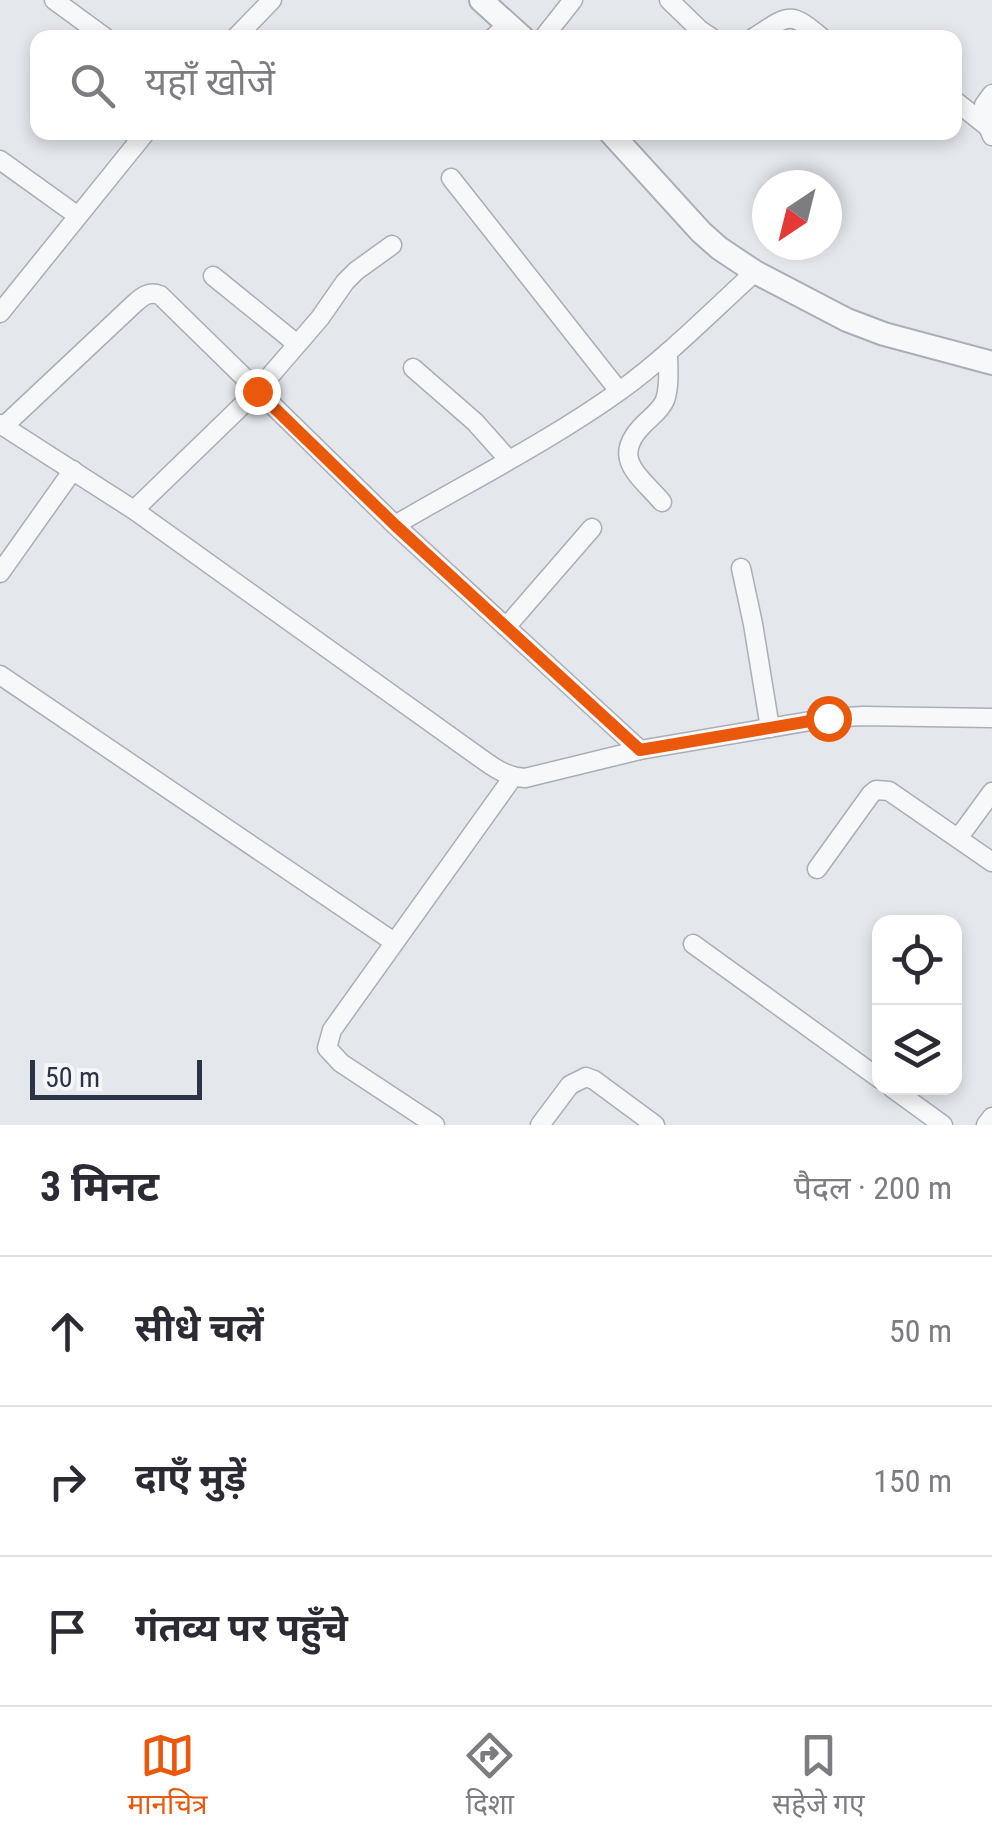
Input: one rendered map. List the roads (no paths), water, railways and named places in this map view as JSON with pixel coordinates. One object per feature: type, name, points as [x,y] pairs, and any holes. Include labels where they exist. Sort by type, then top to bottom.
[{"type":"street","points":[[54,0],[95,30]]},
{"type":"street","points":[[242,30],[272,0]]},
{"type":"street","points":[[481,0],[506,30]]},
{"type":"street","points":[[549,30],[573,0]]},
{"type":"street","points":[[669,0],[700,30]]},
{"type":"street","points":[[766,30],[793,18],[813,30]]},
{"type":"street","points":[[990,131],[984,105],[992,94]]},
{"type":"street","points":[[962,107],[990,131]]},
{"type":"street","points":[[0,313],[140,140]]},
{"type":"street","points":[[617,140],[701,232],[754,272],[872,330],[988,357]]},
{"type":"street","points":[[0,160],[78,216]]},
{"type":"street","points":[[451,178],[619,391]]},
{"type":"street","points":[[134,510],[257,391],[356,271],[392,246]]},
{"type":"street","points":[[395,525],[619,391],[668,352],[754,272]]},
{"type":"street","points":[[213,276],[298,344]]},
{"type":"street","points":[[640,750],[395,525],[166,300],[153,293],[135,302],[2,425],[134,510],[499,772],[514,777],[525,778],[640,750],[828,718],[992,718]]},
{"type":"street","points":[[662,502],[632,468],[626,451],[638,430],[666,399],[668,352]]},
{"type":"street","points":[[413,368],[476,422],[508,459]]},
{"type":"street","points":[[0,573],[73,470]]},
{"type":"street","points":[[506,627],[592,528]]},
{"type":"street","points":[[741,568],[770,728]]},
{"type":"street","points":[[0,676],[394,942]]},
{"type":"street","points":[[434,1125],[342,1063],[327,1048],[332,1030],[514,777]]},
{"type":"street","points":[[817,869],[876,790],[889,791],[992,862]]},
{"type":"street","points":[[959,837],[992,792]]},
{"type":"street","points":[[694,944],[872,1073]]},
{"type":"street","points":[[540,1125],[570,1085],[586,1077],[655,1125]]},
{"type":"street","points":[[902,1095],[943,1125]]},
{"type":"street","points":[[986,1125],[992,1116]]}]
